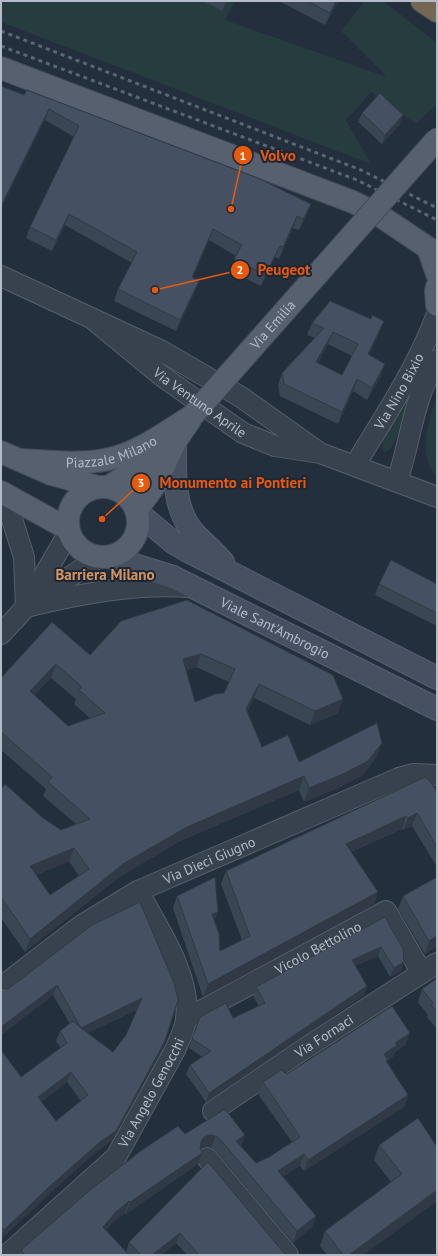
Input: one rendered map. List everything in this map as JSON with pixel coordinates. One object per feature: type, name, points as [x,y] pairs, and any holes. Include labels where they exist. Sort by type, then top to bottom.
[{"type":"highway","points":[[422,1],[437,12]]},
{"type":"main road","points":[[1,68],[353,202],[379,215],[433,250],[437,274]]},
{"type":"main road","name":"Via Emilia","points":[[137,511],[155,485],[175,442],[192,416],[437,139]]},
{"type":"main road","points":[[437,286],[437,305]]},
{"type":"main road","name":"Piazzale Milano","points":[[22,460],[87,462],[117,457],[141,447],[192,416]]},
{"type":"main road","name":"Via Emilia","points":[[103,487],[153,459],[175,442]]},
{"type":"main road","name":"Piazzale Milano","points":[[175,442],[176,482],[183,514],[194,532],[239,576]]},
{"type":"main road","points":[[1,452],[51,474],[118,490],[126,495],[137,511],[138,524],[136,535],[130,545],[121,553],[104,557],[89,555],[80,549],[73,542],[68,530],[69,512],[73,503],[80,495],[88,490],[103,487]]},
{"type":"main road","points":[[3,493],[68,530]]},
{"type":"main road","name":"Viale Sant'Ambrogio","points":[[137,511],[174,543],[427,671],[437,678]]},
{"type":"main road","name":"Viale Sant'Ambrogio","points":[[104,557],[173,578],[194,587],[437,709]]},
{"type":"street","name":"Via Ventuno Aprile","points":[[1,276],[162,351],[241,397],[320,453]]},
{"type":"street","name":"Via Nino Bixio","points":[[355,465],[413,369],[437,314]]},
{"type":"street","name":"Via Ventuno Aprile","points":[[96,321],[169,382],[243,433],[275,446],[320,453],[437,497]]},
{"type":"street","name":"Via Nino Bixio","points":[[397,481],[404,462],[413,419],[422,391],[437,360]]},
{"type":"street","points":[[3,493],[24,557],[26,607]]},
{"type":"street","points":[[1,634],[26,607],[68,530]]},
{"type":"street","points":[[26,607],[104,557]]},
{"type":"street","points":[[26,607],[68,597],[118,588],[170,586],[194,587]]},
{"type":"street","name":"Via Dieci Giugno","points":[[1,987],[82,925],[138,891],[399,778],[414,774],[437,776]]},
{"type":"street","name":"Via Angelo Genocchi","points":[[7,1255],[116,1157],[175,1050],[186,1019],[187,1002],[175,960],[138,891]]},
{"type":"street","name":"Vicolo Bettolino","points":[[186,1019],[386,911],[430,968]]},
{"type":"street","name":"Via Fornaci","points":[[213,1111],[304,1049],[430,968]]},
{"type":"street","points":[[207,1158],[288,1255]]},
{"type":"green space","points":[[1,1],[235,1],[225,20],[387,77],[341,31],[365,1],[383,1],[437,43],[437,104],[416,124],[371,92],[346,120],[371,164],[1,22]]},
{"type":"green space","points":[[412,385],[399,433],[390,449],[385,452],[383,451],[383,443],[388,426]]},
{"type":"green space","points":[[437,396],[437,476],[427,459],[426,438],[430,415]]},
{"type":"building","points":[[307,1],[336,1],[330,13]]},
{"type":"building","points":[[1,86],[24,95],[27,90],[260,179],[311,204],[303,219],[297,216],[283,247],[280,246],[265,275],[234,259],[242,245],[213,229],[192,277],[199,281],[180,320],[118,289],[137,252],[69,214],[56,240],[30,227],[79,126],[49,109],[1,206]]},
{"type":"building","points":[[380,93],[403,115],[385,135],[362,113]]},
{"type":"building","points":[[330,301],[371,319],[372,315],[384,321],[368,354],[385,364],[372,388],[357,379],[342,412],[284,384],[282,373],[324,328],[312,323]],"holes":[[[333,332],[358,344],[342,375],[316,362]]]},
{"type":"building","points":[[391,560],[437,584],[437,613],[379,584]]},
{"type":"building","points":[[187,600],[333,675],[343,699],[315,711],[259,684],[246,709],[262,747],[288,735],[299,762],[377,723],[382,743],[368,761],[343,774],[309,788],[304,776],[185,828],[123,864],[30,939],[1,897],[1,789],[5,784],[43,818],[61,830],[90,819],[48,782],[52,777],[1,732],[1,678],[52,622],[90,655],[121,621]],"holes":[[[201,654],[235,669],[224,693],[215,694],[195,702],[183,659]],[[56,664],[82,687],[79,690],[105,713],[68,726],[30,691]],[[74,848],[89,869],[50,895],[30,866]]]},
{"type":"building","points":[[425,777],[430,781],[437,792],[437,847],[417,813],[408,818],[406,816],[346,844],[378,892],[208,984],[177,896],[215,877],[218,912],[212,914],[219,934],[220,951],[250,936],[226,871]]},
{"type":"building","points":[[437,877],[437,936],[429,941],[403,896]]},
{"type":"building","points":[[140,902],[174,983],[178,1000],[165,1041],[116,1131],[100,1142],[50,1186],[4,1230],[1,1227],[1,1050],[21,1077],[67,1043],[60,1031],[73,1021],[81,1028],[57,985],[1,1027],[1,988],[8,989],[92,925]],"holes":[[[142,998],[126,1035],[113,1052],[81,1028]],[[71,1072],[88,1095],[56,1121],[38,1097]]]},
{"type":"building","points":[[385,917],[403,949],[404,962],[394,968],[381,947],[352,960],[367,986],[209,1093],[190,1065],[211,1051],[192,1039],[200,1017],[226,1003],[233,1018],[265,1003],[256,987]]},
{"type":"building","points":[[437,978],[437,1011],[431,1005],[433,1003],[422,989]]},
{"type":"building","points":[[392,1006],[410,1033],[395,1043],[397,1045],[384,1054],[388,1060],[386,1061],[408,1095],[308,1160],[304,1154],[278,1171],[316,1216],[297,1231],[220,1139],[216,1136],[210,1135],[204,1137],[201,1142],[200,1148],[202,1153],[130,1202],[129,1201],[116,1212],[103,1227],[129,1255],[25,1255],[21,1250],[89,1191],[142,1150],[178,1126],[185,1134],[225,1109],[245,1135],[236,1141],[256,1163],[269,1157],[300,1137],[263,1082],[281,1070],[287,1074]]},
{"type":"building","points":[[418,1118],[437,1147],[437,1190],[349,1255],[343,1255],[325,1231],[402,1174],[379,1145]]},
{"type":"building","points":[[208,1162],[283,1252],[288,1255],[199,1255],[180,1233],[152,1255],[141,1255],[129,1242]]},
{"type":"railway","points":[[1,31],[361,170],[437,208]]},
{"type":"railway","points":[[1,46],[357,180],[437,220]]},
{"type":"place","name":"Volvo","points":[[231,209]]},
{"type":"place","name":"Peugeot","points":[[155,290]]},
{"type":"place","name":"Monumento ai Pontieri","points":[[102,519]]},
{"type":"district","name":"Barriera Milano","points":[[105,575]]}]
